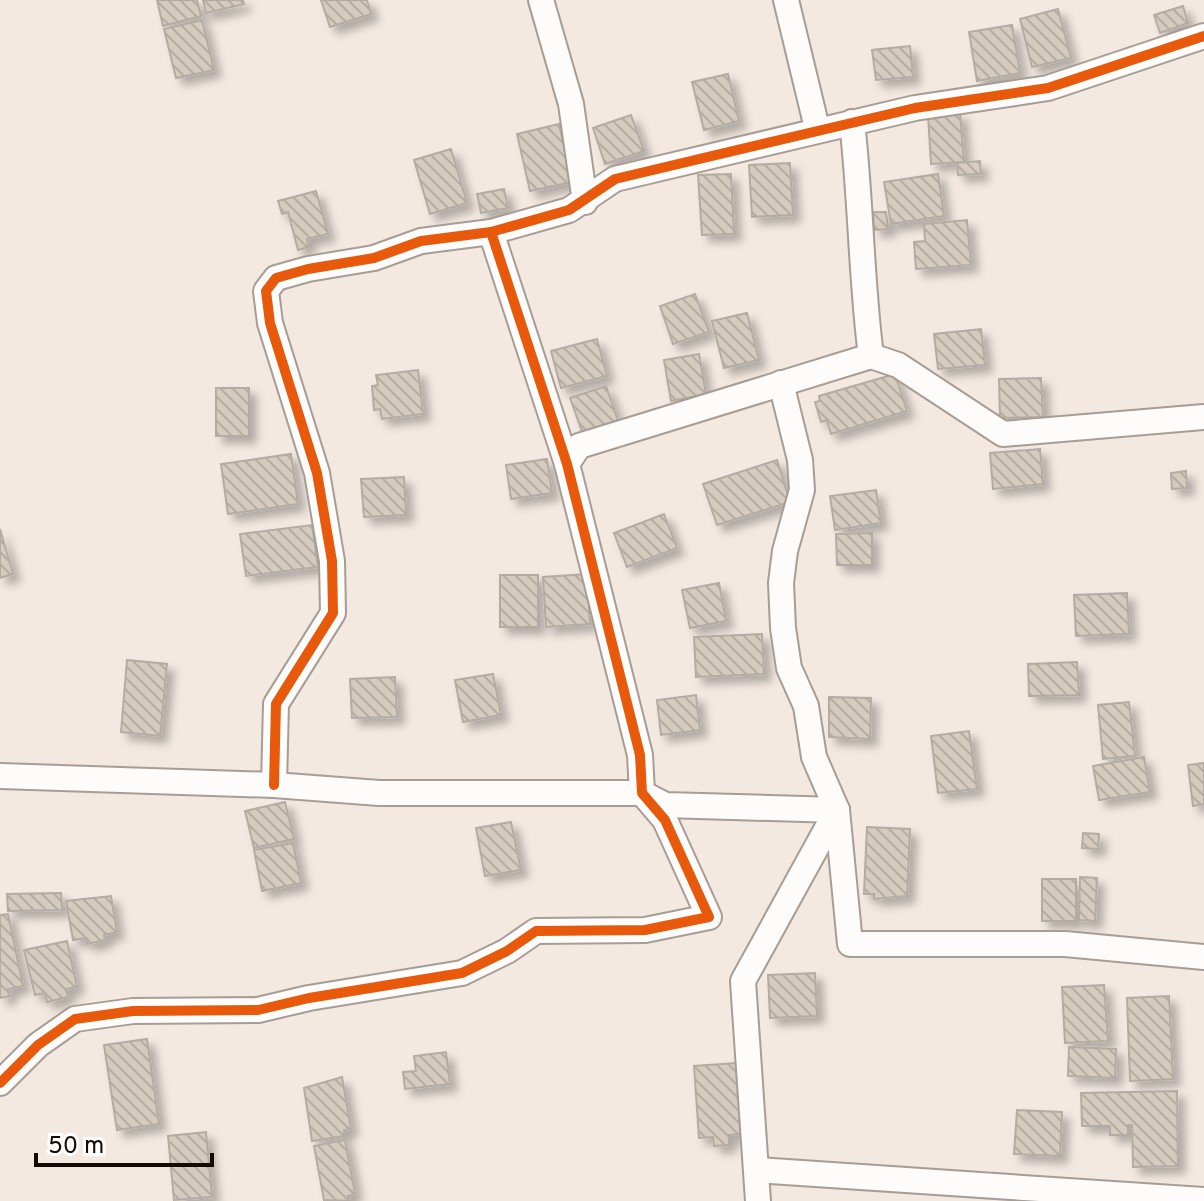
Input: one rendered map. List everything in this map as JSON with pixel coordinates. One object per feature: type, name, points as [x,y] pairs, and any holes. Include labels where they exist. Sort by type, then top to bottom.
[{"type":"street","points":[[541,0],[571,104],[585,202]]},
{"type":"street","points":[[786,0],[817,128]]},
{"type":"street","points":[[274,785],[276,704],[333,613],[332,561],[317,473],[270,323],[266,291],[276,278],[308,269],[374,258],[421,241],[491,232],[585,202],[615,179],[817,128],[915,108],[1048,88],[1204,36]]},
{"type":"street","points":[[852,122],[861,196],[863,297],[871,356]]},
{"type":"street","points":[[0,1083],[38,1045],[75,1019],[133,1011],[258,1010],[309,998],[462,973],[507,951],[536,931],[645,930],[709,917],[665,820],[642,793],[640,755],[567,464],[491,232]]},
{"type":"street","points":[[567,464],[579,446],[781,383],[855,364],[871,356],[898,365],[1003,434],[1204,417]]},
{"type":"street","points":[[781,383],[800,460],[802,490],[785,551],[781,583],[783,628],[789,668],[806,706],[814,757],[837,810],[850,944],[1065,944],[1204,957]]},
{"type":"street","points":[[0,776],[274,785],[379,793],[642,793],[665,805],[837,810]]},
{"type":"street","points":[[758,1201],[743,981],[837,810]]},
{"type":"street","points":[[756,1170],[1204,1200]]},
{"type":"building","points":[[157,0],[197,0],[201,16],[163,26]]},
{"type":"building","points":[[203,0],[243,0],[244,4],[206,13]]},
{"type":"building","points":[[321,0],[367,0],[371,14],[330,27]]},
{"type":"building","points":[[1183,6],[1188,23],[1160,33],[1154,15]]},
{"type":"building","points":[[1058,9],[1071,58],[1032,67],[1020,19]]},
{"type":"building","points":[[202,20],[214,70],[176,78],[164,29]]},
{"type":"building","points":[[1012,25],[1020,73],[977,81],[969,32]]},
{"type":"building","points":[[910,46],[913,77],[876,80],[872,50]]},
{"type":"building","points":[[728,74],[739,121],[704,130],[692,82]]},
{"type":"building","points":[[960,113],[964,162],[931,164],[928,115]]},
{"type":"building","points":[[631,115],[644,151],[605,164],[593,128]]},
{"type":"building","points":[[559,124],[572,182],[530,191],[517,134]]},
{"type":"building","points":[[451,149],[467,203],[430,214],[414,160]]},
{"type":"building","points":[[980,161],[981,174],[958,175],[957,163]]},
{"type":"building","points":[[790,163],[793,215],[752,217],[749,165]]},
{"type":"building","points":[[731,174],[734,234],[702,235],[698,175]]},
{"type":"building","points":[[938,174],[944,216],[891,224],[884,182]]},
{"type":"building","points":[[504,189],[508,208],[481,213],[477,194]]},
{"type":"building","points":[[316,191],[328,234],[307,239],[308,247],[298,250],[288,212],[282,214],[278,201]]},
{"type":"building","points":[[873,212],[886,212],[888,229],[874,230]]},
{"type":"building","points":[[967,220],[971,265],[916,269],[914,242],[925,241],[924,224]]},
{"type":"building","points":[[695,294],[709,332],[673,344],[660,306]]},
{"type":"building","points":[[747,313],[759,360],[724,368],[712,321]]},
{"type":"building","points":[[981,329],[985,365],[938,369],[934,334]]},
{"type":"building","points":[[597,339],[607,376],[561,388],[551,351]]},
{"type":"building","points":[[699,354],[706,394],[671,401],[664,360]]},
{"type":"building","points":[[418,370],[423,414],[382,419],[380,409],[374,410],[372,386],[378,385],[376,375]]},
{"type":"building","points":[[895,374],[907,411],[831,434],[827,420],[821,422],[815,402],[820,401],[819,396]]},
{"type":"building","points":[[1041,378],[1043,417],[1000,418],[999,379]]},
{"type":"building","points":[[606,386],[619,424],[584,437],[570,398]]},
{"type":"building","points":[[216,388],[249,388],[249,436],[216,436]]},
{"type":"building","points":[[1040,449],[1043,484],[993,489],[990,453]]},
{"type":"building","points":[[291,454],[298,504],[228,514],[221,464]]},
{"type":"building","points":[[547,459],[552,493],[511,499],[506,465]]},
{"type":"building","points":[[777,460],[790,502],[717,525],[703,484]]},
{"type":"building","points":[[1186,471],[1187,488],[1172,489],[1171,473]]},
{"type":"building","points":[[404,477],[406,515],[364,517],[361,479]]},
{"type":"building","points":[[876,490],[881,523],[835,530],[830,496]]},
{"type":"building","points":[[664,514],[677,548],[627,567],[614,533]]},
{"type":"building","points":[[312,525],[318,567],[246,576],[240,534]]},
{"type":"building","points":[[0,529],[13,574],[0,578]]},
{"type":"building","points":[[872,533],[872,565],[837,565],[836,534]]},
{"type":"building","points":[[587,574],[590,624],[546,627],[543,577]]},
{"type":"building","points":[[500,575],[538,575],[538,627],[500,627]]},
{"type":"building","points":[[719,583],[726,621],[690,628],[682,590]]},
{"type":"building","points":[[1127,593],[1129,634],[1076,636],[1074,595]]},
{"type":"building","points":[[762,634],[764,674],[696,677],[694,637]]},
{"type":"building","points":[[127,660],[167,664],[160,736],[121,732]]},
{"type":"building","points":[[1077,662],[1079,695],[1029,696],[1028,664]]},
{"type":"building","points":[[493,674],[501,715],[463,722],[455,680]]},
{"type":"building","points":[[395,677],[397,717],[352,718],[350,679]]},
{"type":"building","points":[[696,695],[700,730],[661,735],[657,700]]},
{"type":"building","points":[[829,697],[871,698],[870,739],[829,737]]},
{"type":"building","points":[[1129,702],[1135,756],[1103,759],[1098,705]]},
{"type":"building","points":[[969,731],[977,789],[938,793],[931,736]]},
{"type":"building","points":[[1144,757],[1150,792],[1099,800],[1093,766]]},
{"type":"building","points":[[1204,763],[1204,804],[1193,806],[1188,765]]},
{"type":"building","points":[[285,802],[294,839],[254,848],[245,811]]},
{"type":"building","points":[[511,822],[521,870],[485,876],[476,828]]},
{"type":"building","points":[[867,827],[910,829],[907,896],[874,899],[874,894],[864,894]]},
{"type":"building","points":[[1083,833],[1099,834],[1098,849],[1082,848]]},
{"type":"building","points":[[293,843],[301,883],[262,891],[254,850]]},
{"type":"building","points":[[1080,877],[1097,878],[1095,921],[1079,920]]},
{"type":"building","points":[[1042,879],[1076,879],[1076,921],[1042,921]]},
{"type":"building","points":[[61,893],[62,910],[8,911],[7,894]]},
{"type":"building","points":[[111,896],[117,932],[104,935],[105,940],[87,944],[86,938],[73,940],[66,901]]},
{"type":"building","points":[[8,914],[23,986],[8,989],[10,996],[0,998],[0,915]]},
{"type":"building","points":[[67,941],[77,987],[66,989],[68,997],[47,1002],[45,993],[35,995],[24,950]]},
{"type":"building","points":[[815,973],[817,1016],[770,1018],[768,975]]},
{"type":"building","points":[[1104,985],[1108,1041],[1065,1043],[1062,987]]},
{"type":"building","points":[[1169,996],[1173,1079],[1130,1081],[1127,998]]},
{"type":"building","points":[[147,1039],[159,1124],[117,1130],[104,1045]]},
{"type":"building","points":[[1069,1047],[1116,1049],[1115,1078],[1068,1076]]},
{"type":"building","points":[[446,1052],[450,1084],[405,1089],[403,1072],[416,1071],[414,1056]]},
{"type":"building","points":[[736,1063],[742,1134],[729,1135],[729,1145],[714,1146],[713,1137],[699,1138],[694,1066]]},
{"type":"building","points":[[342,1077],[351,1129],[344,1130],[344,1136],[312,1141],[304,1088]]},
{"type":"building","points":[[1177,1091],[1178,1166],[1133,1167],[1132,1125],[1128,1125],[1128,1135],[1110,1135],[1110,1126],[1082,1126],[1081,1093]]},
{"type":"building","points":[[1017,1110],[1062,1112],[1060,1156],[1014,1154]]},
{"type":"building","points":[[206,1132],[212,1197],[174,1200],[168,1136]]},
{"type":"building","points":[[345,1140],[355,1194],[348,1196],[350,1201],[324,1200],[314,1146]]},
{"type":"cycle path","points":[[274,785],[276,704],[333,613],[332,561],[317,473],[270,323],[266,291],[276,278],[308,269],[374,258],[421,241],[491,232],[569,210],[615,179],[915,108],[1048,88],[1204,36]]},
{"type":"cycle path","points":[[0,1083],[38,1045],[75,1019],[133,1011],[258,1010],[309,998],[462,973],[507,951],[536,931],[645,930],[709,917],[665,820],[642,793],[640,755],[567,464],[491,232]]}]
